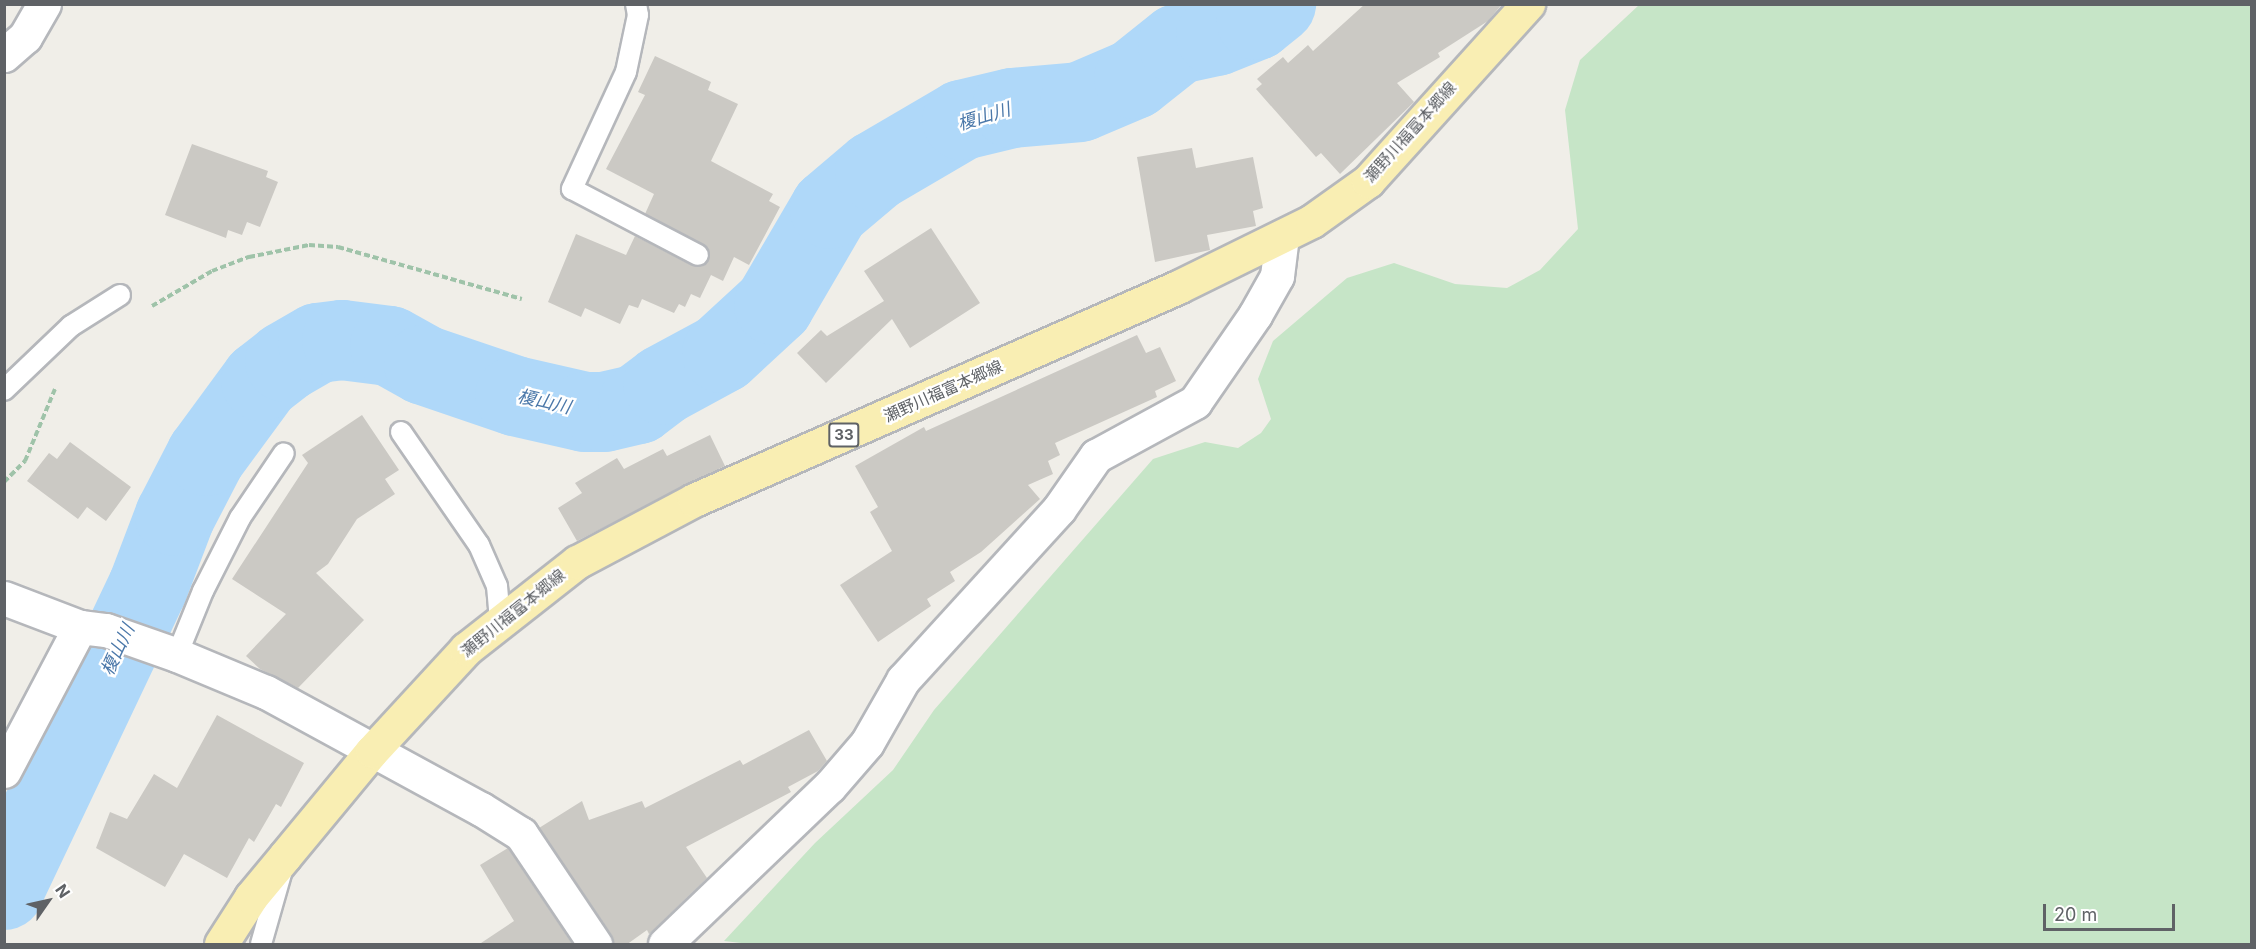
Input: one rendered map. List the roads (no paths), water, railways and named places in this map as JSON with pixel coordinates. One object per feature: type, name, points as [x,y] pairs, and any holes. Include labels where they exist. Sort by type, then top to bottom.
[{"type":"main road","name":"瀬野川福富本郷線","points":[[221,945],[251,897],[372,751],[466,649],[500,620],[577,562],[694,500],[1178,287],[1320,216],[1368,181],[1528,4]]},
{"type":"street","points":[[4,55],[25,37],[44,4]]},
{"type":"street","points":[[665,945],[829,787],[867,743],[903,680],[1059,509],[1096,456],[1195,402],[1277,276],[1282,236]]},
{"type":"street","points":[[7,607],[93,629],[169,652],[266,692],[521,834],[595,945]]},
{"type":"street","points":[[4,771],[93,629]]},
{"type":"lane","points":[[636,4],[638,15],[626,72],[572,189],[698,255]]},
{"type":"lane","points":[[4,390],[71,326],[120,295]]},
{"type":"lane","points":[[401,432],[479,545],[497,586],[500,620]]},
{"type":"lane","points":[[169,652],[240,518],[284,453]]},
{"type":"lane","points":[[261,945],[285,856]]},
{"type":"waterway","name":"榎山川","points":[[4,890],[148,587],[175,516],[206,456],[261,381],[285,362],[318,343],[342,340],[390,346],[424,365],[515,396],[585,412],[604,412],[638,404],[663,385],[722,353],[774,305],[830,209],[875,171],[962,120],[1012,108],[1080,102],[1134,79],[1178,44],[1216,36],[1256,20],[1276,4]]}]
